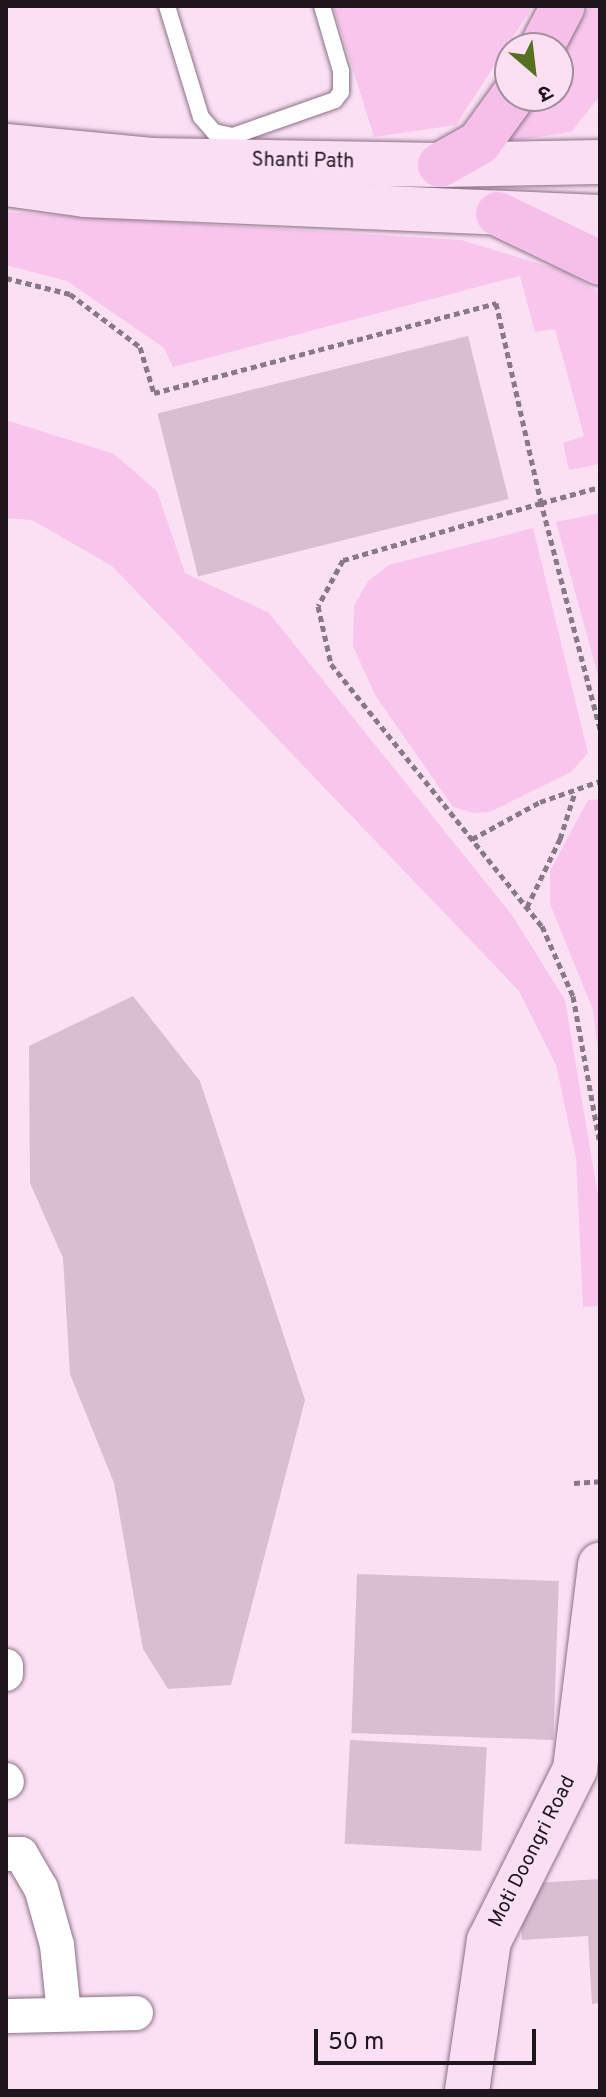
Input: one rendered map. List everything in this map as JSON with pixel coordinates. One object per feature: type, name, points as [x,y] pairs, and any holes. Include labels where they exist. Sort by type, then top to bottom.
[{"type":"main road","points":[[549,32],[563,6]]},
{"type":"main road","points":[[440,165],[479,143],[501,112]]},
{"type":"main road","name":"Shanti Path","points":[[6,146],[151,160],[440,165],[600,162]]},
{"type":"main road","points":[[6,184],[85,195],[600,217]]},
{"type":"main road","points":[[498,214],[600,263]]},
{"type":"main road","name":"Moti Doongri Road","points":[[467,2091],[489,1941],[575,1769],[600,1565]]},
{"type":"street","points":[[6,1666],[6,1674]]},
{"type":"street","points":[[6,1854],[21,1854],[41,1888],[57,1945],[64,2014]]},
{"type":"street","points":[[6,2016],[136,2013]]},
{"type":"lane","points":[[167,6],[201,117],[214,132],[233,136],[335,100],[341,92],[341,71],[322,6]]},
{"type":"path","points":[[6,278],[70,294],[140,347],[154,393],[496,303],[541,503],[600,729]]},
{"type":"path","points":[[600,487],[343,560],[318,606],[331,664],[542,926],[573,996],[600,1144]]},
{"type":"path","points":[[472,839],[540,802],[574,794],[600,781]]},
{"type":"path","points":[[527,907],[560,839],[574,794]]},
{"type":"path","points":[[574,1483],[600,1481]]},
{"type":"shaded area","points":[[333,6],[533,6],[516,32],[494,32],[494,66],[456,125],[374,137]]},
{"type":"shaded area","points":[[590,6],[600,6],[600,96],[571,132],[498,143],[522,112],[574,112],[574,32]]},
{"type":"shaded area","points":[[6,212],[461,240],[564,271],[600,293],[600,464],[569,470],[563,443],[584,436],[555,329],[535,332],[520,276],[173,367],[164,348],[67,281],[6,265]]},
{"type":"shaded area","points":[[6,420],[114,454],[157,491],[185,573],[269,613],[512,915],[565,1000],[598,1196],[600,1306],[583,1307],[576,1158],[556,1065],[519,991],[112,566],[32,520],[6,518]]},
{"type":"shaded area","points":[[600,513],[600,683],[556,522]]},
{"type":"shaded area","points":[[533,528],[588,753],[571,772],[490,812],[473,813],[453,807],[375,695],[353,646],[354,606],[368,581],[389,565]]},
{"type":"shaded area","points":[[600,799],[600,1066],[593,1010],[550,904],[550,871],[588,800]]},
{"type":"building","points":[[468,336],[509,499],[198,576],[158,413]]},
{"type":"building","points":[[133,996],[200,1081],[305,1400],[231,1685],[168,1689],[143,1649],[114,1483],[70,1374],[63,1258],[30,1183],[29,1046]]},
{"type":"building","points":[[357,1574],[559,1581],[553,1740],[351,1733]]},
{"type":"building","points":[[350,1740],[487,1747],[481,1851],[345,1844]]},
{"type":"building","points":[[600,1879],[600,2003],[592,2004],[588,1936],[522,1940],[519,1884]]}]
